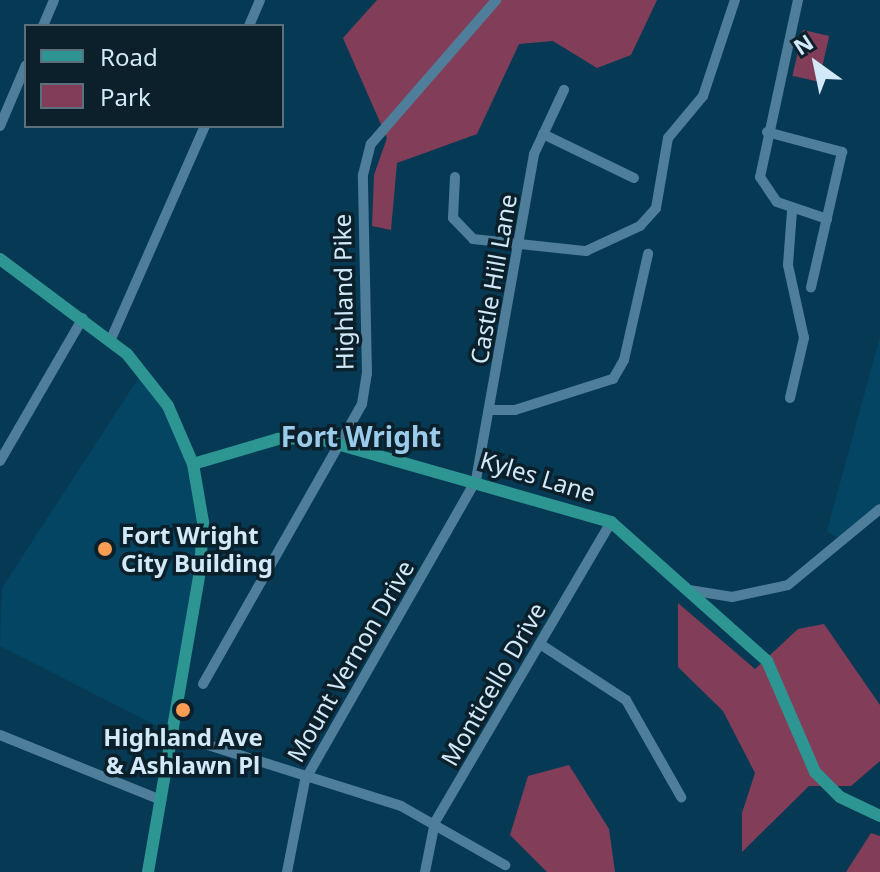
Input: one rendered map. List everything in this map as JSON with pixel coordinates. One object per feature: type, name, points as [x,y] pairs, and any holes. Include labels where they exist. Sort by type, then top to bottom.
[{"type":"main road","points":[[0,259],[111,339],[163,398],[193,464],[203,545],[148,872]]},
{"type":"main road","name":"Kyles Lane","points":[[193,464],[292,437],[340,444],[476,480],[611,522],[767,661],[822,781],[880,816]]},
{"type":"street","points":[[44,24],[54,0]]},
{"type":"street","points":[[250,24],[260,0]]},
{"type":"street","name":"Highland Pike","points":[[203,684],[362,404],[367,374],[362,193],[371,144],[496,0]]},
{"type":"street","points":[[455,177],[453,218],[461,232],[520,245],[586,251],[652,215],[668,138],[703,96],[735,0]]},
{"type":"street","points":[[798,0],[767,132],[760,177],[792,211],[827,219]]},
{"type":"street","points":[[0,126],[24,70]]},
{"type":"street","name":"Castle Hill Lane","points":[[476,480],[543,134],[564,90]]},
{"type":"street","points":[[111,339],[204,128]]},
{"type":"street","points":[[767,132],[843,154],[811,287]]},
{"type":"street","points":[[543,134],[634,178]]},
{"type":"street","points":[[790,398],[804,338],[788,265],[792,211]]},
{"type":"street","points":[[491,410],[515,410],[613,379],[624,360],[648,254]]},
{"type":"street","points":[[0,461],[83,318]]},
{"type":"street","name":"Mount Vernon Drive","points":[[287,872],[305,780],[476,480]]},
{"type":"street","points":[[689,590],[732,597],[788,585],[880,509]]},
{"type":"street","name":"Monticello Drive","points":[[425,872],[435,822],[611,522]]},
{"type":"street","points":[[540,644],[632,706],[681,797]]},
{"type":"street","points":[[173,734],[435,822],[505,865]]},
{"type":"street","points":[[0,735],[161,800]]},
{"type":"shaded area","points":[[880,337],[880,509],[845,543],[827,531]]},
{"type":"shaded area","points":[[143,371],[178,426],[203,522],[173,734],[0,646],[2,588]]},
{"type":"green space","points":[[377,0],[657,0],[631,55],[597,68],[553,41],[519,44],[477,134],[397,163],[391,230],[372,226],[374,175],[387,138],[343,38]]},
{"type":"green space","points":[[803,30],[829,36],[819,82],[792,76]]},
{"type":"green space","points":[[678,603],[755,669],[798,629],[824,624],[880,705],[880,761],[851,786],[809,786],[742,852],[742,813],[755,773],[723,711],[678,667]]},
{"type":"green space","points":[[569,765],[609,829],[615,872],[547,872],[510,835],[528,776]]},
{"type":"green space","points":[[871,833],[880,836],[880,872],[846,872]]},
{"type":"place","name":"Fort Wright City Building","points":[[105,549]]},
{"type":"place","name":"Highland Ave & Ashlawn Pl","points":[[183,710]]},
{"type":"district","name":"Fort Wright","points":[[361,436]]}]
